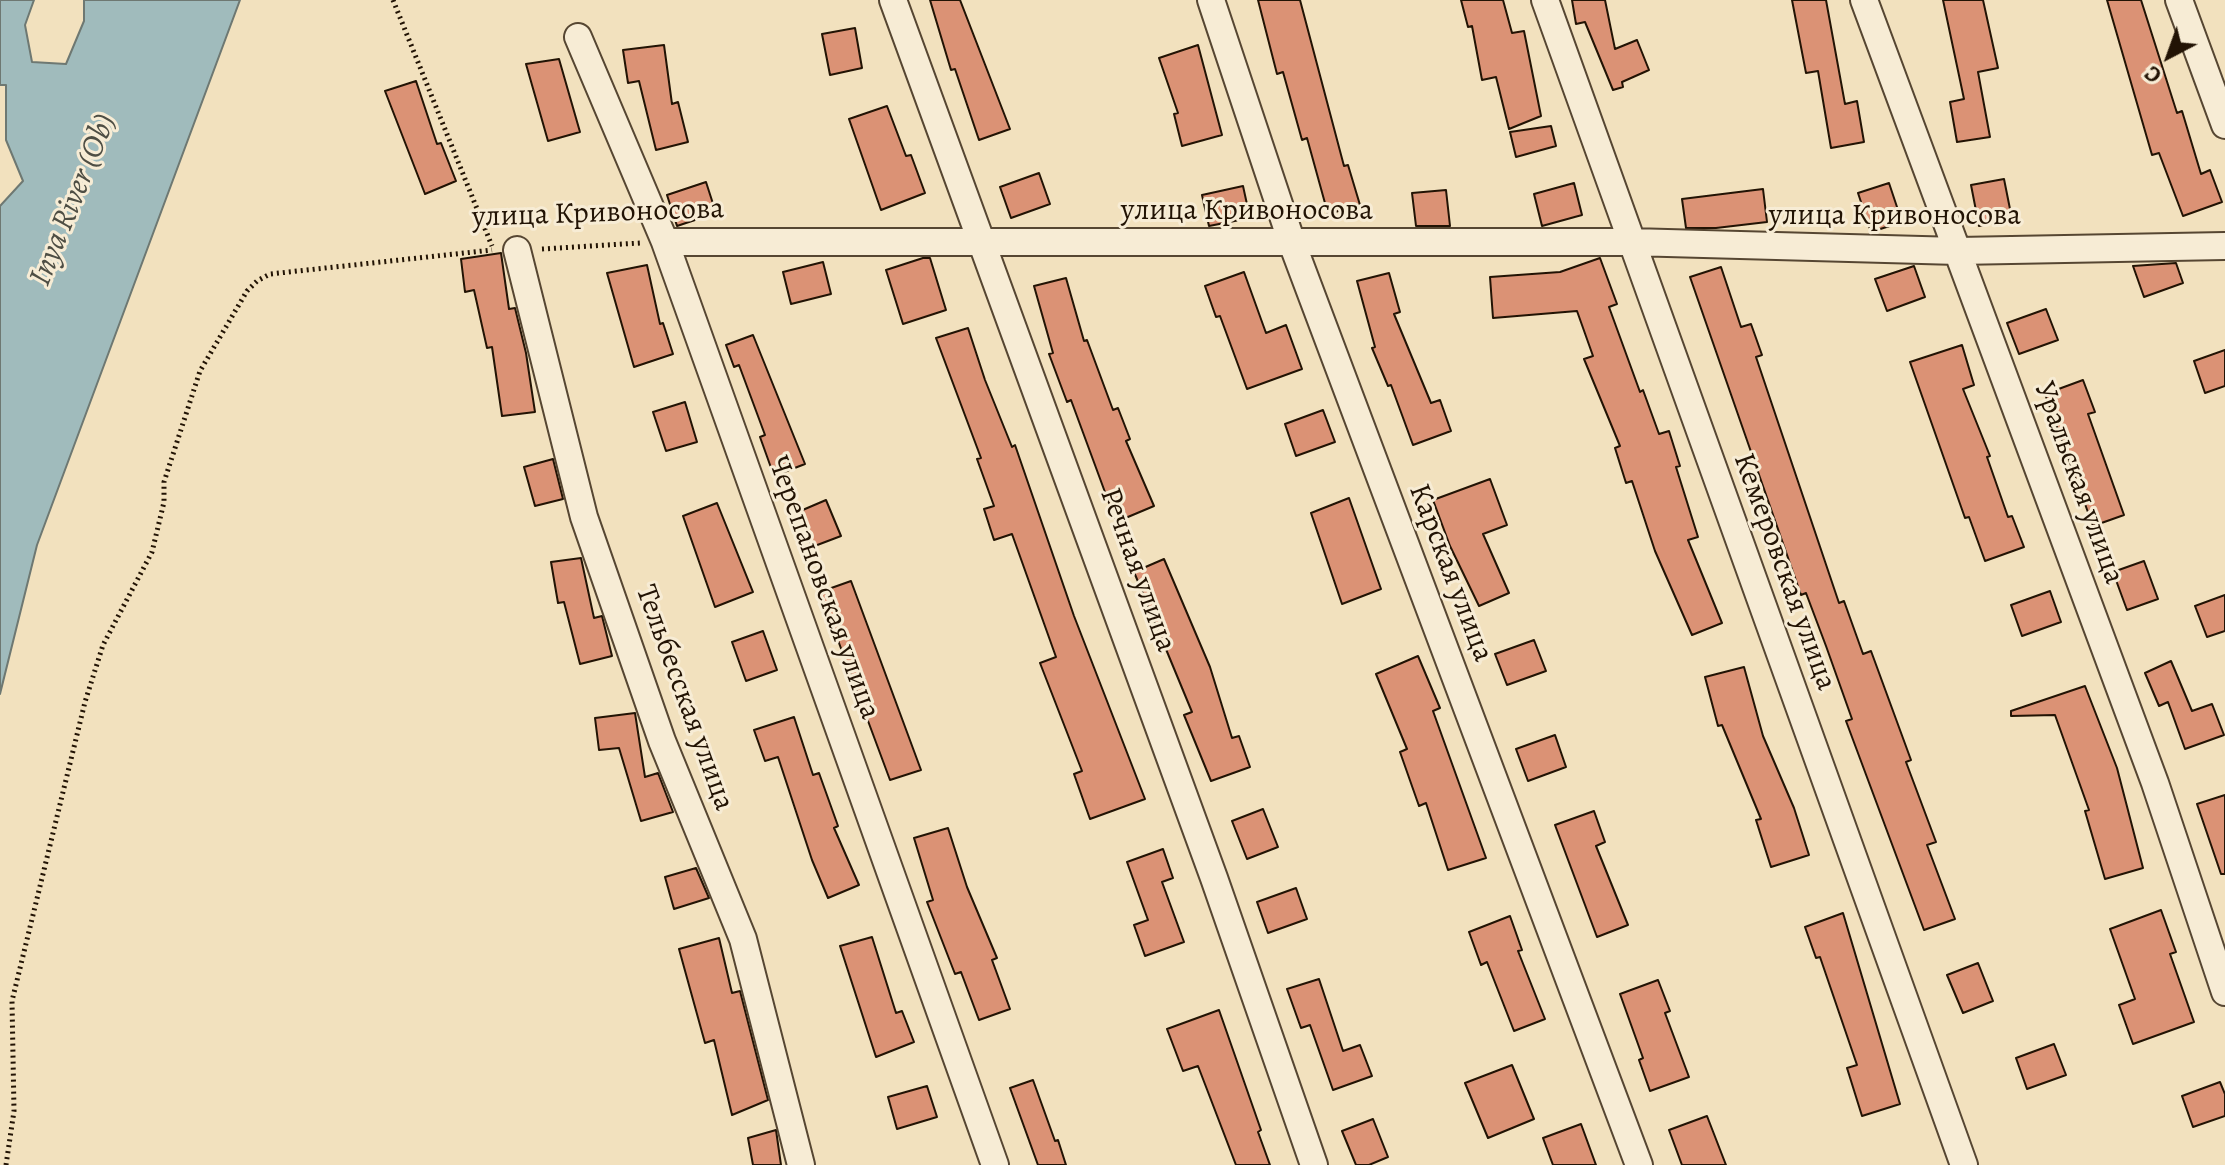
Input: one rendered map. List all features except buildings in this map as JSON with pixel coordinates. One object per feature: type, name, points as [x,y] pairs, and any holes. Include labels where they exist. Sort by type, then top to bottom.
[{"type":"street","name":"Речная улица","points":[[893,0],[986,245],[1314,1165]]},
{"type":"street","name":"Карская улица","points":[[1211,0],[1292,243],[1639,1165]]},
{"type":"street","name":"Кемеровская улица","points":[[1545,0],[1964,1165]]},
{"type":"street","name":"Уральская улица","points":[[1864,0],[2155,783],[2225,992]]},
{"type":"street","points":[[2179,0],[2225,125]]},
{"type":"street","name":"Черепановская улица","points":[[578,37],[665,242],[995,1165]]},
{"type":"street","name":"улица Кривоносова","points":[[665,242],[823,240],[986,245],[1631,242],[1958,251],[2225,246]]},
{"type":"street","name":"Тельбесская улица","points":[[505,250],[584,517],[662,741],[743,939],[801,1165]]},
{"type":"path","points":[[393,0],[465,171],[505,250]]},
{"type":"path","name":"улица Кривоносова","points":[[6,1165],[14,1111],[12,1001],[85,702],[103,645],[152,552],[164,502],[164,482],[200,371],[247,291],[270,274],[424,259],[470,250],[665,242]]},
{"type":"water","name":"Inya River (Ob)","points":[[0,0],[34,0],[25,25],[32,62],[66,64],[84,21],[84,0],[240,0],[37,545],[0,694],[0,206],[23,181],[6,140],[6,85],[0,85]]}]
